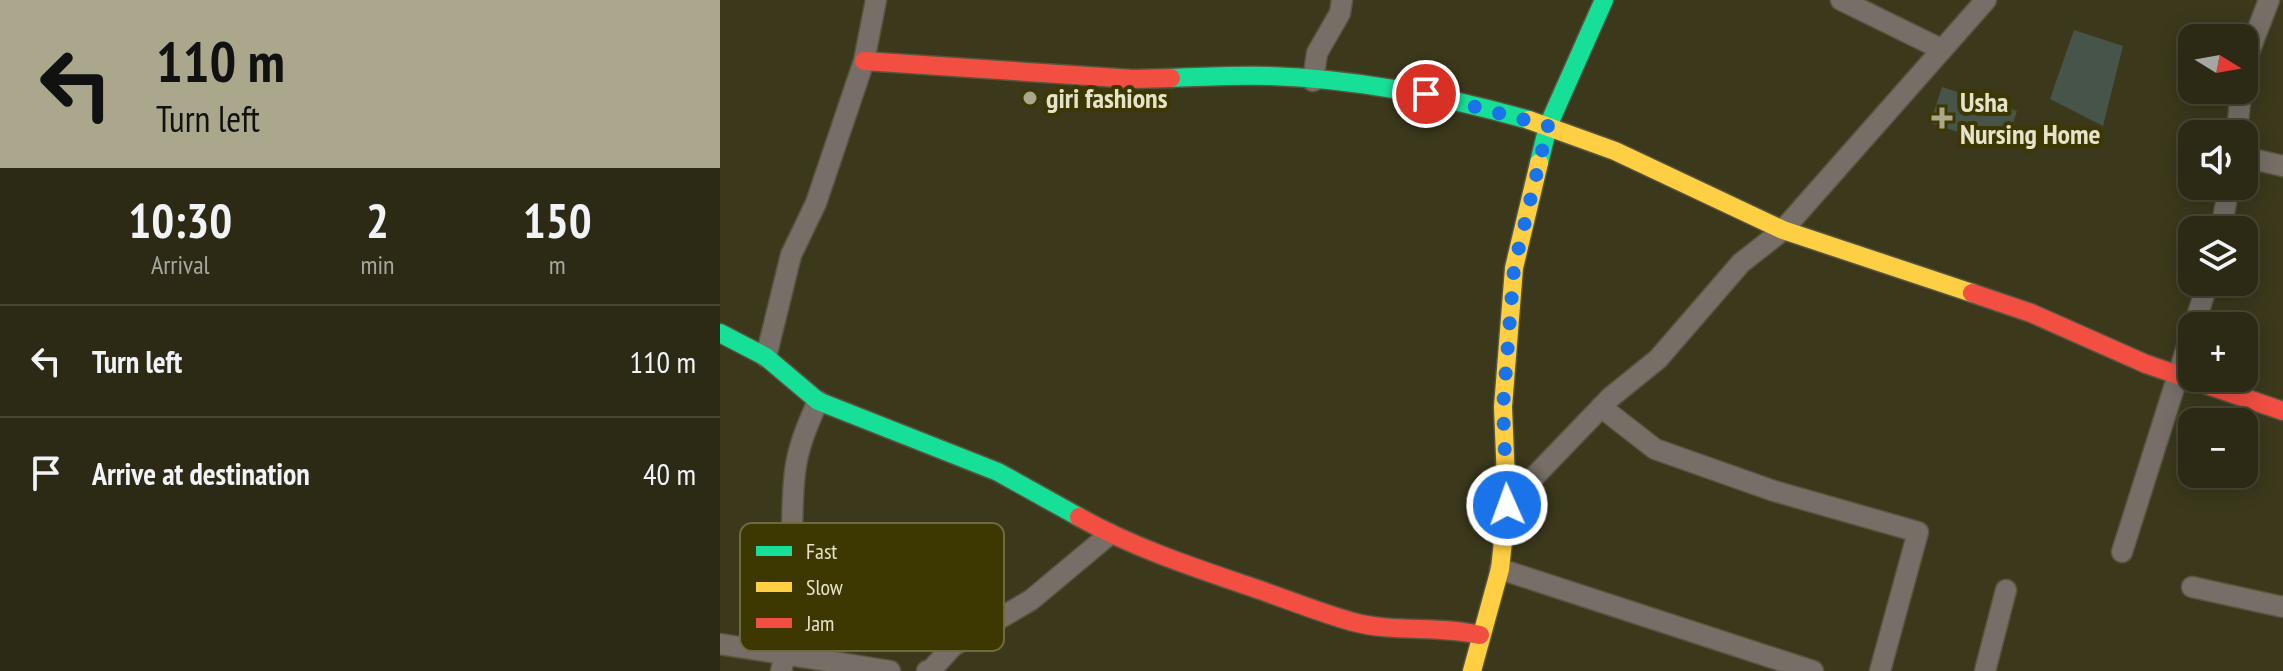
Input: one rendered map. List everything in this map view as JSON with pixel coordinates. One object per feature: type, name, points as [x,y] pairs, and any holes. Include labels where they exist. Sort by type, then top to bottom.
[{"type":"street","points":[[766,357],[791,255],[816,203],[864,61],[876,0]]},
{"type":"street","points":[[1313,81],[1317,53],[1340,13],[1342,0]]},
{"type":"street","points":[[1472,671],[1500,569],[1507,505],[1503,407],[1514,268],[1548,126],[1604,0]]},
{"type":"street","points":[[1841,0],[1941,49]]},
{"type":"street","points":[[1507,505],[1601,407],[1658,359],[1741,263],[1783,230],[1986,0]]},
{"type":"street","points":[[2258,29],[2269,0]]},
{"type":"street","points":[[864,61],[1133,79],[1269,76],[1371,85],[1453,99],[1548,126],[1615,151],[1783,230],[2031,313],[2146,364],[2178,374]]},
{"type":"street","points":[[2258,160],[2283,166]]},
{"type":"street","points":[[720,333],[766,357],[818,401],[998,472],[1110,534],[1239,585],[1354,622],[1395,628],[1456,629],[1480,635]]},
{"type":"street","points":[[2122,552],[2178,377]]},
{"type":"street","points":[[2230,392],[2283,411]]},
{"type":"street","points":[[794,523],[795,472],[802,439],[818,401]]},
{"type":"street","points":[[1601,407],[1655,449],[1774,491],[1918,532],[1880,671]]},
{"type":"street","points":[[1004,616],[1031,600],[1110,534]]},
{"type":"street","points":[[1500,569],[1813,671]]},
{"type":"street","points":[[2192,587],[2283,607]]},
{"type":"street","points":[[1985,671],[2006,590]]},
{"type":"street","points":[[720,644],[740,650]]},
{"type":"street","points":[[745,651],[784,662],[890,671]]},
{"type":"street","points":[[930,671],[948,651]]},
{"type":"building","points":[[2074,30],[2123,46],[2103,126],[2050,99]]},
{"type":"building","points":[[1942,87],[2017,111],[2005,147],[1930,123]]},
{"type":"traffic: fast","points":[[1539,163],[1548,126],[1604,0]]},
{"type":"traffic: fast","points":[[1171,78],[1257,76],[1335,81],[1433,96],[1529,120]]},
{"type":"traffic: fast","points":[[720,333],[766,357],[818,401],[998,472],[1079,517]]},
{"type":"traffic: slow","points":[[1529,120],[1615,151],[1783,230],[1972,293]]},
{"type":"traffic: slow","points":[[1472,671],[1500,569],[1507,505],[1503,407],[1514,268],[1539,163]]},
{"type":"traffic: jam","points":[[864,61],[1133,79],[1171,78]]},
{"type":"traffic: jam","points":[[1972,293],[2031,313],[2146,364],[2283,411]]},
{"type":"traffic: jam","points":[[1079,517],[1168,558],[1353,622],[1480,635]]},
{"type":"place","name":"giri fashions","points":[[1030,98]]},
{"type":"place","name":"Usha Nursing Home","points":[[1942,118]]},
{"type":"route","points":[[1426,94],[1548,126],[1514,268],[1503,407],[1507,505]]}]
